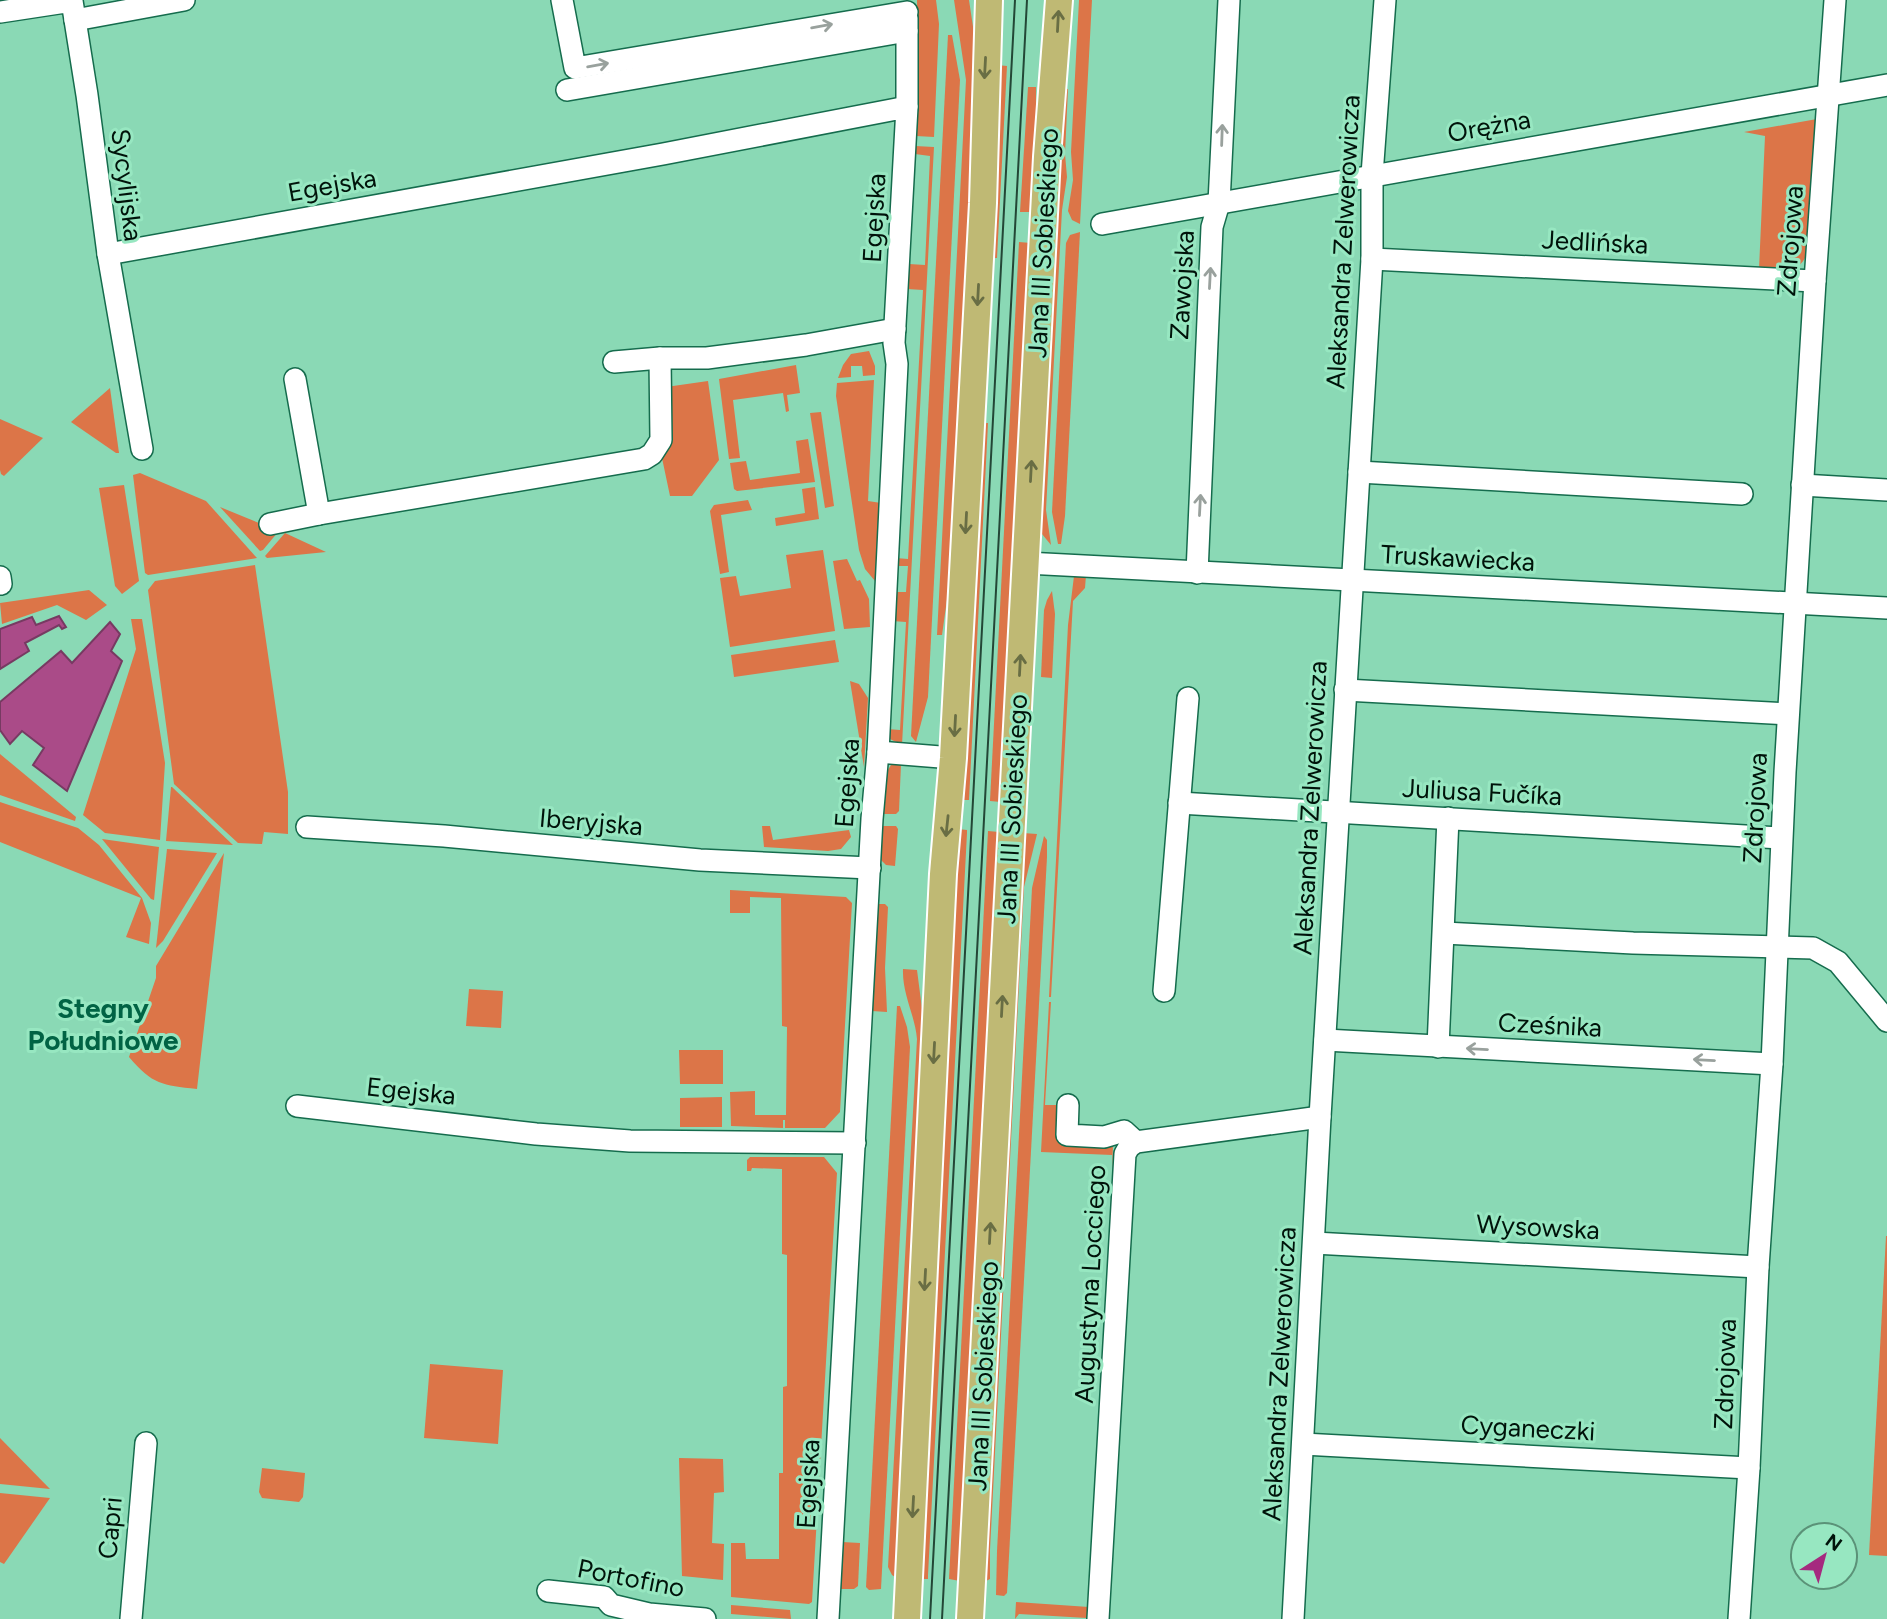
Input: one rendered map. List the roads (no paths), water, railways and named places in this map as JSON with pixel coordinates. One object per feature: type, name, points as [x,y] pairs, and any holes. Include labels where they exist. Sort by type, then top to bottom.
[{"type":"main road","points":[[907,1619],[944,851],[953,758],[983,203],[984,98],[989,0]]},
{"type":"main road","name":"Jana III Sobieskiego","points":[[970,1619],[1047,157],[1059,0]]},
{"type":"street","points":[[0,12],[72,1],[75,20],[184,0]]},
{"type":"street","points":[[562,0],[575,68],[907,14]]},
{"type":"street","name":"Zawojska","points":[[1197,573],[1212,227],[1219,203],[1229,0]]},
{"type":"street","name":"Aleksandra Zelwerowicza","points":[[1293,1619],[1320,1117],[1372,259],[1372,174],[1385,0]]},
{"type":"street","name":"Zdrojowa","points":[[1739,1619],[1772,1064],[1788,714],[1835,0]]},
{"type":"street","points":[[567,90],[907,14]]},
{"type":"street","points":[[907,14],[907,107]]},
{"type":"street","name":"Sycylijska","points":[[75,20],[108,254],[142,449]]},
{"type":"street","name":"Orężna","points":[[1102,224],[1372,174],[1887,85]]},
{"type":"street","name":"Egejska","points":[[108,254],[907,107],[878,752],[828,1619]]},
{"type":"street","name":"Jedlińska","points":[[1372,259],[1815,281]]},
{"type":"street","points":[[614,362],[708,358],[895,329]]},
{"type":"street","points":[[270,524],[319,513],[644,459],[652,454],[661,440],[660,358]]},
{"type":"street","points":[[295,379],[319,513]]},
{"type":"street","points":[[1359,472],[1742,494]]},
{"type":"street","points":[[1802,485],[1887,490]]},
{"type":"street","name":"Truskawiecka","points":[[1026,563],[1887,608]]},
{"type":"street","points":[[1345,690],[1788,714]]},
{"type":"street","points":[[1164,991],[1188,698]]},
{"type":"street","points":[[878,752],[953,758]]},
{"type":"street","name":"Juliusa Fučíka","points":[[1179,803],[1781,838]]},
{"type":"street","points":[[1438,1047],[1448,818]]},
{"type":"street","name":"Iberyjska","points":[[307,827],[444,836],[700,860],[870,868]]},
{"type":"street","points":[[1444,933],[1813,948],[1838,962],[1887,1021]]},
{"type":"street","name":"Cześnika","points":[[1325,1040],[1772,1064]]},
{"type":"street","points":[[1068,1105],[1067,1135],[1104,1137],[1124,1130],[1136,1142]]},
{"type":"street","name":"Egejska","points":[[297,1106],[536,1134],[630,1141],[855,1143]]},
{"type":"street","name":"Augustyna Locciego","points":[[1098,1619],[1125,1154],[1136,1142],[1320,1117]]},
{"type":"street","name":"Wysowska","points":[[1314,1243],[1758,1267]]},
{"type":"street","name":"Capri","points":[[131,1619],[146,1443]]},
{"type":"street","name":"Cyganeczki","points":[[1303,1444],[1749,1468]]},
{"type":"street","name":"Portofino","points":[[548,1591],[604,1597],[611,1605],[649,1614],[705,1619]]},
{"type":"tram line","points":[[930,1619],[1015,0]]},
{"type":"tram line","points":[[942,1619],[1027,0]]},
{"type":"district","name":"Stegny Południowe","points":[[103,1024]]}]
